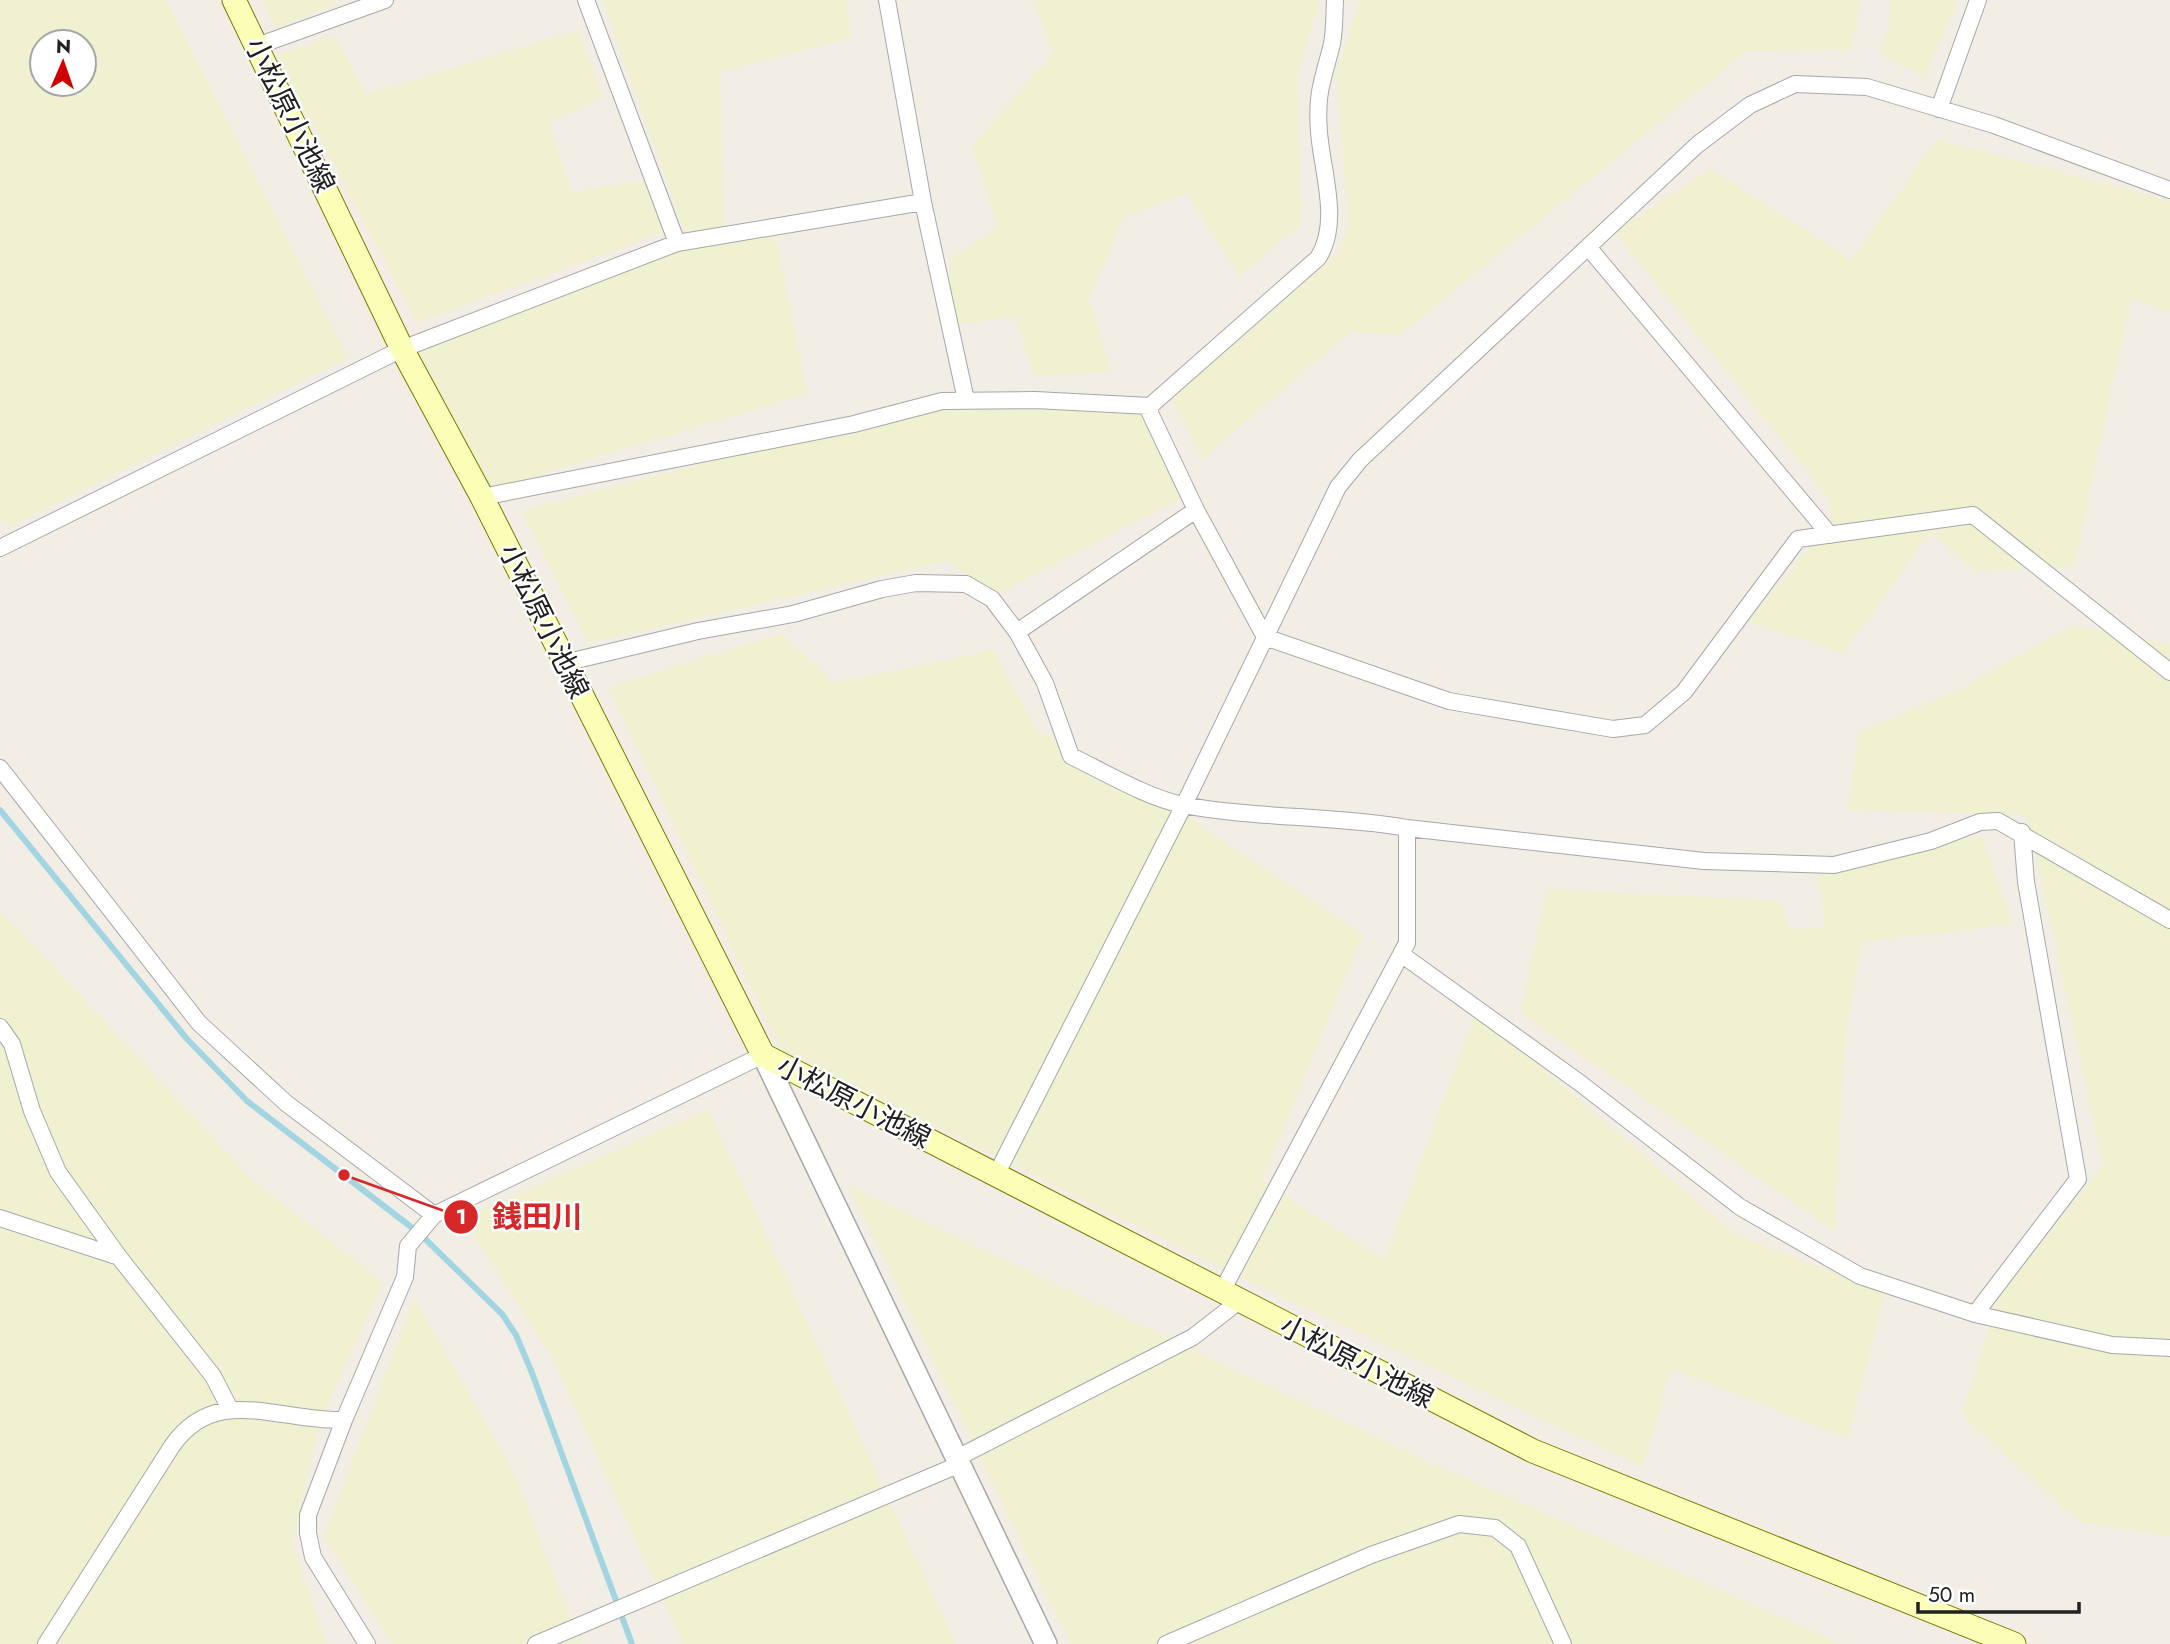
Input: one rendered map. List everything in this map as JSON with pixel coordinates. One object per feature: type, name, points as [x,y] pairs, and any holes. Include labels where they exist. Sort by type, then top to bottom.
[{"type":"main road","name":"小松原小池線","points":[[234,0],[402,349],[482,497],[763,1055],[1533,1451],[2014,1644]]},
{"type":"street","points":[[257,46],[385,0]]},
{"type":"street","points":[[586,0],[677,243]]},
{"type":"street","points":[[887,0],[923,202],[966,400]]},
{"type":"street","points":[[482,497],[841,427],[942,401],[1150,406],[1318,258],[1327,244],[1328,202],[1319,132],[1318,88],[1332,46],[1335,0]]},
{"type":"street","points":[[1939,109],[1978,0]]},
{"type":"street","points":[[996,1175],[1184,805],[1338,487],[1360,460],[1697,145],[1750,105],[1795,84],[1867,87],[1994,125],[2170,190]]},
{"type":"street","points":[[0,548],[402,349],[677,243],[923,202]]},
{"type":"street","points":[[1588,247],[1830,534]]},
{"type":"street","points":[[1150,406],[1150,413],[1196,510],[1265,637],[1449,701],[1613,729],[1645,724],[1684,692],[1797,540],[1973,515],[2170,672]]},
{"type":"street","points":[[1017,632],[1196,510]]},
{"type":"street","points":[[564,663],[698,631],[793,614],[916,583],[966,584],[992,599],[1017,632],[1045,683],[1070,757],[1184,805],[1365,821],[1704,861],[1834,865],[1931,841],[1980,822],[1998,821],[2022,832],[2170,920]]},
{"type":"street","points":[[0,768],[199,1023],[286,1103],[434,1215]]},
{"type":"street","points":[[536,1644],[957,1462],[1193,1337],[1230,1296],[1407,943],[1407,828]]},
{"type":"street","points":[[1975,1314],[2078,1178],[2026,882],[2022,832]]},
{"type":"street","points":[[1401,954],[1580,1083],[1740,1207],[1860,1276],[1975,1314],[2112,1345],[2170,1348]]},
{"type":"street","points":[[0,1027],[12,1044],[32,1111],[58,1172],[119,1257],[213,1376],[230,1409]]},
{"type":"street","points":[[367,1644],[313,1557],[307,1534],[309,1515],[344,1420],[405,1277],[408,1246],[434,1215],[763,1055],[1046,1644]]},
{"type":"street","points":[[0,1218],[119,1257]]},
{"type":"street","points":[[46,1644],[113,1534],[182,1431],[199,1417],[230,1409],[344,1420]]},
{"type":"street","points":[[1166,1644],[1371,1555],[1459,1524],[1495,1528],[1518,1546],[1563,1644]]},
{"type":"green space","points":[[0,0],[166,0],[348,358],[10,527],[0,518]]},
{"type":"green space","points":[[262,0],[334,0],[335,5],[276,28]]},
{"type":"green space","points":[[602,0],[847,0],[851,38],[720,72],[725,244],[774,228],[807,394],[491,489],[409,348],[688,241]]},
{"type":"green space","points":[[1033,0],[1320,0],[1298,74],[1301,225],[1239,276],[1187,193],[1124,217],[1089,299],[1111,371],[1034,377],[1015,317],[953,325],[950,259],[997,228],[972,146],[1052,54]]},
{"type":"green space","points":[[1360,0],[1861,0],[1851,50],[1747,51],[1400,335],[1350,332],[1202,459],[1172,398],[1340,252],[1348,220],[1336,73]]},
{"type":"green space","points":[[1890,0],[1958,0],[1925,77],[1879,54],[1890,21]]},
{"type":"green space","points":[[578,30],[603,97],[549,123],[571,192],[651,180],[663,232],[417,323],[276,55],[335,36],[366,94]]},
{"type":"green space","points":[[1937,139],[2170,201],[2170,312],[2131,299],[2074,567],[1975,571],[1930,533],[1843,653],[1748,622],[1831,522],[1829,499],[1615,232],[1710,168],[1851,260]]},
{"type":"green space","points":[[1137,405],[1185,496],[996,595],[946,561],[588,643],[521,511],[900,412]]},
{"type":"green space","points":[[2072,625],[2170,644],[2170,1536],[2079,1522],[1962,1416],[1996,1302],[2103,1165],[2027,815],[1848,810],[1859,732],[1952,693]]},
{"type":"green space","points":[[781,634],[835,683],[993,650],[1037,730],[1146,789],[1363,935],[1262,1182],[1384,1260],[1476,1011],[1735,1234],[1885,1293],[1848,1438],[1671,1369],[1643,1467],[1214,1265],[780,1049],[608,687]]},
{"type":"green space","points":[[1982,837],[2013,924],[1862,942],[1845,1036],[1835,1231],[1520,1013],[1547,889],[1781,901],[1790,929],[1825,927],[1816,860]]},
{"type":"green space","points":[[0,910],[254,1181],[383,1282],[321,1421],[292,1542],[327,1644],[0,1644]]},
{"type":"green space","points":[[708,1109],[956,1644],[683,1644],[553,1360],[463,1218]]},
{"type":"green space","points":[[848,1185],[1426,1461],[1842,1644],[1070,1644]]},
{"type":"green space","points":[[414,1298],[514,1472],[581,1644],[392,1644],[323,1537]]},
{"type":"waterway","points":[[0,810],[187,1039],[247,1101],[419,1233],[502,1314],[516,1335],[532,1373],[632,1644]]},
{"type":"place","name":"銭田川","points":[[344,1175]]}]
